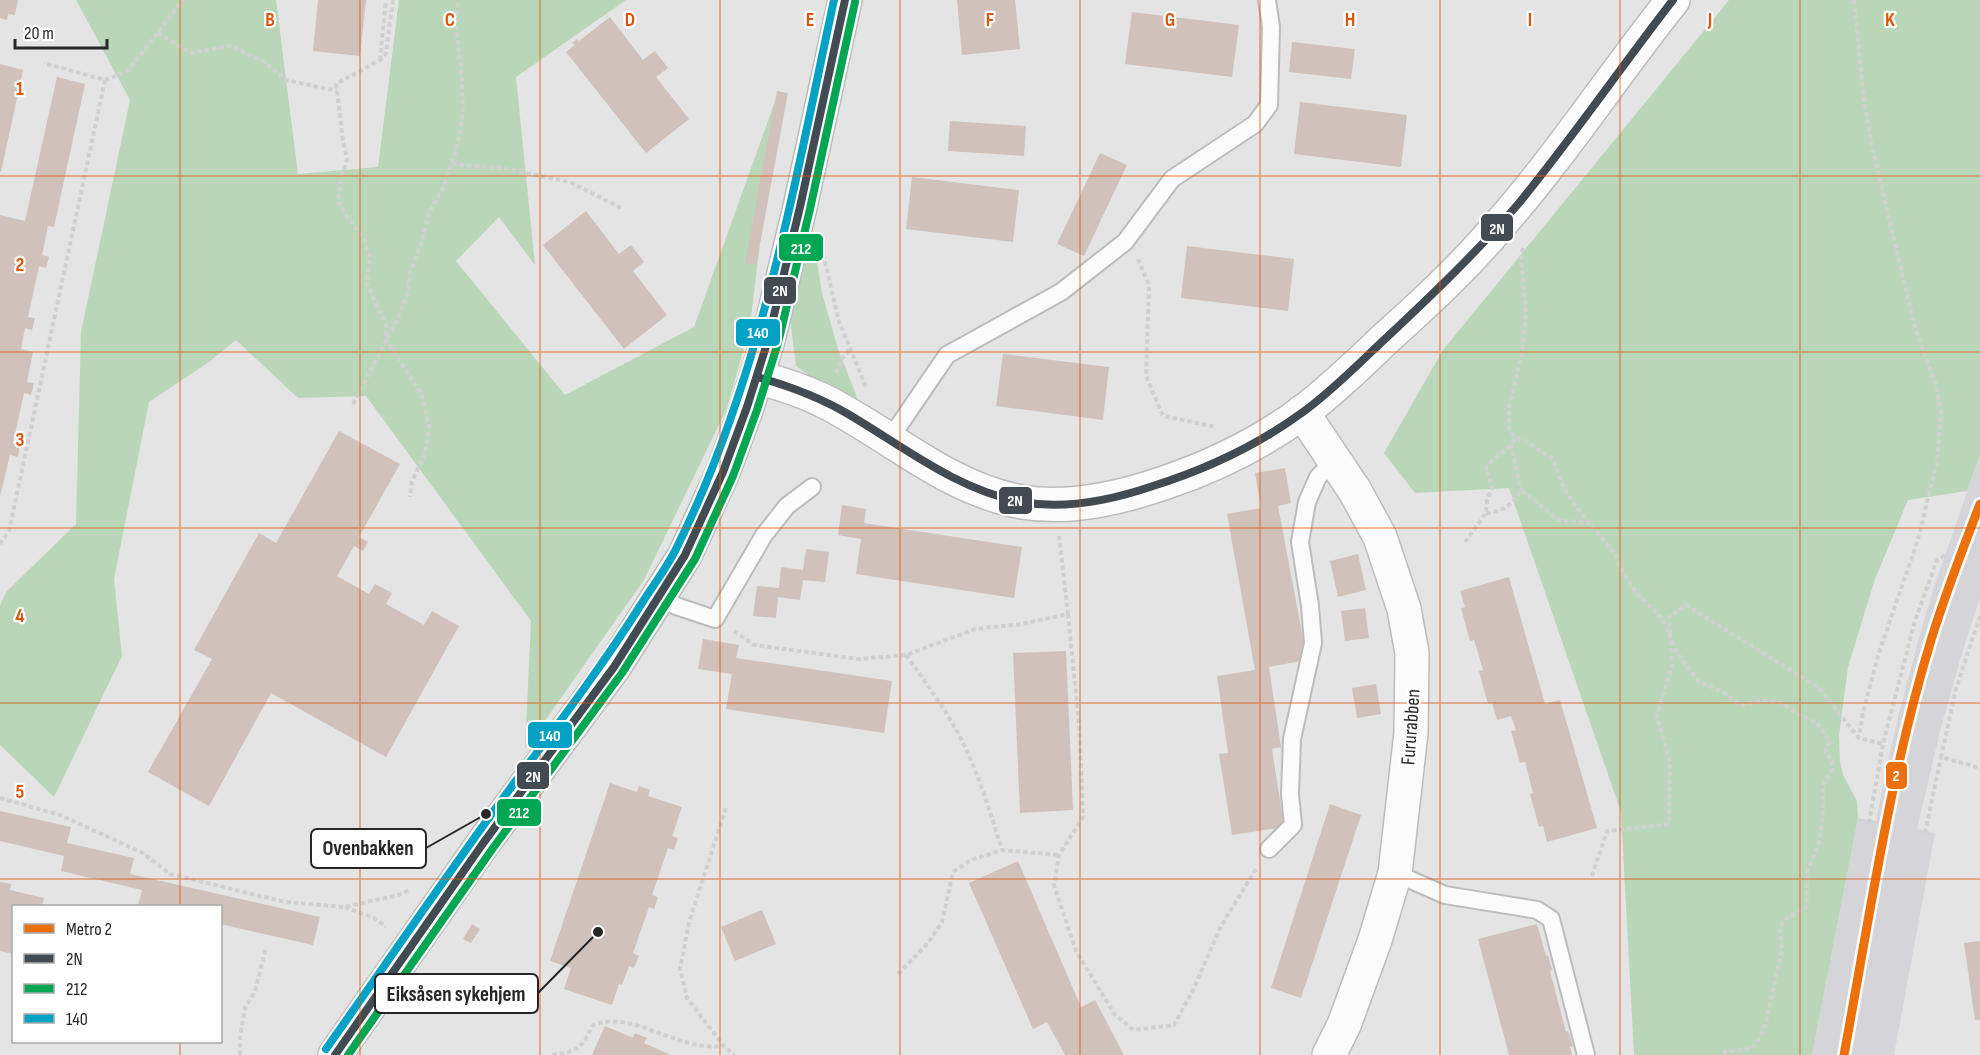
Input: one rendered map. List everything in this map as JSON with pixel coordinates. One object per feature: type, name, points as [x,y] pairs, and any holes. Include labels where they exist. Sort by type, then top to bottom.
[{"type":"street","points":[[335,1055],[484,842],[608,675],[685,555],[723,472],[757,377],[798,218],[845,0]]},
{"type":"street","points":[[757,377],[794,388],[894,433],[972,486],[996,496],[1056,505],[1114,498],[1184,477],[1233,455],[1302,412],[1345,377],[1418,309],[1497,228],[1673,0]]},
{"type":"street","name":"Fururabben","points":[[1302,412],[1355,491],[1380,537],[1404,609],[1412,653],[1411,733],[1395,873],[1375,940],[1344,1025],[1329,1055]]},
{"type":"lane","points":[[894,433],[947,355],[1061,292],[1125,242],[1172,178],[1255,124],[1269,105],[1271,27],[1267,0]]},
{"type":"lane","points":[[1269,849],[1293,825],[1290,794],[1292,739],[1313,644],[1300,542],[1307,502],[1318,477],[1334,461]]},
{"type":"lane","points":[[660,596],[676,606],[716,620],[764,535],[787,506],[812,487]]},
{"type":"lane","points":[[1395,873],[1445,895],[1537,910],[1551,919],[1586,1055]]},
{"type":"path","points":[[45,63],[105,80],[128,71],[183,0]]},
{"type":"path","points":[[380,60],[386,0]]},
{"type":"path","points":[[393,0],[386,53],[380,60],[336,84],[347,159],[341,178],[338,201],[363,237],[370,256],[367,284],[386,325],[386,340],[422,395],[429,428],[424,454],[412,481],[410,497]]},
{"type":"path","points":[[353,404],[398,318],[408,292],[410,272],[422,241],[429,213],[444,186],[457,147],[463,114],[462,78],[456,27],[458,0]]},
{"type":"path","points":[[1854,0],[1864,101],[1871,142],[1915,328],[1936,385],[1941,413],[1941,439],[1937,462],[1917,543],[1878,652],[1859,738]]},
{"type":"path","points":[[158,33],[191,53],[230,46],[263,61],[286,80],[337,91]]},
{"type":"path","points":[[0,544],[9,531],[105,80]]},
{"type":"path","points":[[452,164],[502,168],[570,182],[621,208]]},
{"type":"path","points":[[1129,236],[1149,285],[1146,376],[1162,417],[1222,429]]},
{"type":"path","points":[[1525,242],[1521,257],[1526,313],[1523,343],[1509,408],[1509,429],[1515,437],[1552,458],[1564,488],[1616,555],[1620,568],[1637,594],[1662,618],[1678,654],[1698,681],[1725,693],[1740,705],[1762,702],[1782,703],[1817,723],[1830,742],[1825,751],[1832,762],[1832,770],[1823,784],[1823,817],[1818,845],[1807,872],[1807,907],[1784,920],[1780,928],[1782,950],[1766,1022],[1760,1038],[1752,1048],[1725,1052],[1721,1055]]},
{"type":"path","points":[[822,245],[839,321],[864,384],[894,433]]},
{"type":"path","points":[[834,377],[840,361],[850,349]]},
{"type":"path","points":[[1465,542],[1486,513],[1487,499],[1492,489],[1489,474],[1485,470],[1488,464],[1501,456],[1515,437]]},
{"type":"path","points":[[1511,444],[1521,490],[1559,520],[1590,524]]},
{"type":"path","points":[[1486,513],[1497,512],[1514,501],[1521,490]]},
{"type":"path","points":[[1056,505],[1079,724],[1083,817],[1059,855],[1054,885],[1076,951],[1115,1015],[1134,1030],[1174,1025],[1193,990],[1221,926],[1269,849]]},
{"type":"path","points":[[1869,823],[1883,744],[1914,624],[1937,560],[1946,555]]},
{"type":"path","points":[[1592,876],[1607,831],[1670,824],[1670,762],[1657,716],[1672,665],[1669,617],[1686,605],[1818,687],[1859,738],[1883,744]]},
{"type":"path","points":[[716,620],[754,645],[858,659],[906,655],[975,629],[1022,624],[1068,614]]},
{"type":"path","points":[[1925,833],[1956,689],[1980,616]]},
{"type":"path","points":[[906,655],[938,701],[962,742],[1002,850]]},
{"type":"path","points":[[1941,757],[1980,768]]},
{"type":"path","points":[[0,798],[60,815],[143,854],[170,874],[285,903],[344,907],[399,895],[418,887]]},
{"type":"path","points":[[726,808],[689,922],[680,969],[687,998],[723,1046],[734,1055]]},
{"type":"path","points":[[898,974],[928,943],[942,922],[953,872],[971,860],[1002,850],[1059,855]]},
{"type":"path","points":[[344,907],[374,918],[392,931]]},
{"type":"path","points":[[240,1055],[245,1008],[255,991],[266,948]]},
{"type":"path","points":[[552,1055],[572,1052],[583,1046],[593,1025],[612,1020],[656,1031],[686,1044],[708,1048],[723,1046]]},
{"type":"shaded area","points":[[1980,455],[1980,598],[1941,727],[1917,829],[1935,833],[1894,1055],[1812,1055],[1858,818],[1876,821],[1895,729],[1919,637]]},
{"type":"green space","points":[[76,0],[276,0],[298,174],[378,167],[399,0],[626,0],[516,77],[535,265],[499,217],[456,261],[565,395],[694,327],[778,93],[750,326],[727,408],[644,580],[525,749],[531,621],[366,396],[298,398],[236,340],[209,362],[149,402],[114,579],[122,656],[54,797],[0,745],[0,606],[6,592],[76,524],[81,332],[130,100]]},
{"type":"green space","points":[[1729,0],[1980,0],[1980,455],[1967,491],[1908,500],[1875,579],[1848,667],[1839,736],[1840,762],[1843,775],[1857,801],[1858,818],[1812,1055],[1634,1055],[1621,812],[1509,488],[1415,493],[1384,453],[1443,350]]},
{"type":"green space","points":[[811,225],[822,293],[838,349],[864,415],[796,366],[790,319]]},
{"type":"building","points":[[0,0],[18,0],[15,15],[8,14],[7,20],[0,18]]},
{"type":"building","points":[[318,0],[366,0],[360,56],[313,51]]},
{"type":"building","points":[[957,0],[1015,0],[1020,49],[962,55]]},
{"type":"building","points":[[1132,12],[1239,25],[1232,77],[1125,64]]},
{"type":"building","points":[[610,17],[643,60],[655,51],[668,68],[656,77],[689,119],[646,153],[566,52],[575,45],[572,43],[577,39],[579,41]]},
{"type":"building","points":[[1292,42],[1355,49],[1351,79],[1289,72]]},
{"type":"building","points":[[0,64],[23,70],[1,172],[0,172]]},
{"type":"building","points":[[57,77],[85,84],[54,227],[48,226],[42,255],[49,257],[46,268],[39,266],[28,317],[35,318],[32,330],[25,328],[21,349],[33,352],[27,382],[34,383],[31,395],[24,393],[13,443],[20,445],[18,457],[10,455],[0,496],[0,215],[25,221]]},
{"type":"building","points":[[777,91],[788,93],[756,265],[745,263]]},
{"type":"building","points":[[1300,102],[1407,115],[1401,167],[1294,154]]},
{"type":"building","points":[[950,121],[1026,126],[1024,156],[948,151]]},
{"type":"building","points":[[1100,153],[1127,165],[1084,256],[1057,244]]},
{"type":"building","points":[[912,177],[1019,190],[1013,242],[906,229]]},
{"type":"building","points":[[586,211],[619,254],[631,245],[644,262],[633,271],[667,315],[624,349],[543,245]]},
{"type":"building","points":[[1187,246],[1294,259],[1288,311],[1181,298]]},
{"type":"building","points":[[1003,354],[1109,367],[1103,420],[996,406]]},
{"type":"building","points":[[339,431],[400,464],[359,537],[368,542],[363,551],[354,546],[337,576],[369,594],[375,584],[392,593],[386,604],[424,625],[432,611],[459,626],[386,757],[271,693],[209,806],[148,772],[212,659],[194,650],[259,533],[276,543]]},
{"type":"building","points":[[1285,468],[1291,503],[1278,506],[1307,660],[1269,667],[1281,747],[1272,749],[1284,827],[1232,835],[1219,754],[1228,753],[1217,676],[1255,670],[1227,514],[1261,508],[1255,473]]},
{"type":"building","points":[[842,505],[866,509],[864,523],[1022,547],[1014,598],[856,574],[861,539],[838,535]]},
{"type":"building","points":[[806,549],[829,552],[825,582],[803,580],[800,600],[778,597],[776,618],[753,616],[757,586],[779,588],[781,567],[803,570]]},
{"type":"building","points":[[1358,554],[1366,590],[1338,597],[1330,561]]},
{"type":"building","points":[[1509,577],[1545,704],[1560,700],[1597,828],[1547,842],[1543,826],[1539,827],[1530,794],[1533,793],[1525,762],[1520,763],[1511,731],[1516,730],[1511,716],[1497,720],[1492,703],[1488,704],[1479,671],[1483,670],[1474,640],[1470,641],[1461,608],[1465,607],[1460,591]]},
{"type":"building","points":[[1365,608],[1369,638],[1345,641],[1341,611]]},
{"type":"building","points":[[703,639],[739,645],[736,658],[892,681],[884,733],[726,709],[732,674],[698,669]]},
{"type":"building","points":[[1066,651],[1073,810],[1020,813],[1013,653]]},
{"type":"building","points":[[1376,684],[1381,714],[1357,718],[1352,688]]},
{"type":"building","points":[[610,783],[637,792],[639,786],[650,790],[648,796],[682,807],[672,836],[678,838],[674,850],[668,848],[652,895],[658,897],[654,909],[649,907],[633,953],[639,956],[634,968],[629,966],[622,985],[619,984],[612,1005],[564,989],[571,968],[550,961]]},
{"type":"building","points":[[1330,804],[1361,815],[1301,998],[1271,988]]},
{"type":"building","points":[[0,811],[71,827],[67,843],[134,858],[130,874],[320,917],[313,945],[222,924],[222,905],[138,905],[142,890],[61,871],[64,856],[0,841]]},
{"type":"building","points":[[1018,861],[1081,1007],[1095,1000],[1124,1055],[1065,1055],[1047,1022],[1033,1029],[969,883]]},
{"type":"building","points":[[0,882],[11,884],[10,890],[44,898],[42,905],[12,905],[12,954],[0,951]]},
{"type":"building","points":[[762,910],[776,944],[735,961],[721,927]]},
{"type":"building","points":[[472,924],[480,929],[471,943],[463,939]]},
{"type":"building","points":[[1537,924],[1546,956],[1548,955],[1566,1032],[1568,1031],[1573,1046],[1570,1047],[1572,1055],[1509,1055],[1478,939]]},
{"type":"building","points":[[1980,941],[1980,1020],[1975,1020],[1964,943]]},
{"type":"building","points":[[605,1026],[633,1038],[635,1033],[647,1038],[644,1043],[671,1055],[592,1055]]},
{"type":"metro line","name":"2","points":[[1844,1055],[1882,844],[1904,740],[1937,620],[1980,504]]},
{"type":"transit line","name":"140","points":[[326,1049],[467,848],[596,671],[677,547],[707,482],[732,415],[753,348],[789,209],[834,0]]},
{"type":"transit line","name":"2N","points":[[335,1055],[484,842],[614,667],[685,555],[723,472],[768,340],[800,207],[845,0]]},
{"type":"transit line","name":"2N","points":[[757,377],[804,392],[826,402],[953,478],[975,488],[1022,502],[1055,505],[1089,502],[1137,491],[1193,472],[1250,445],[1303,412],[1345,377],[1437,290],[1519,203],[1673,0]]},
{"type":"transit line","name":"212","points":[[348,1055],[493,848],[622,673],[695,559],[733,476],[778,343],[855,2]]},
{"type":"place","name":"Ovenbakken","points":[[486,814]]},
{"type":"place","name":"Eiksåsen sykehjem","points":[[598,932]]}]
